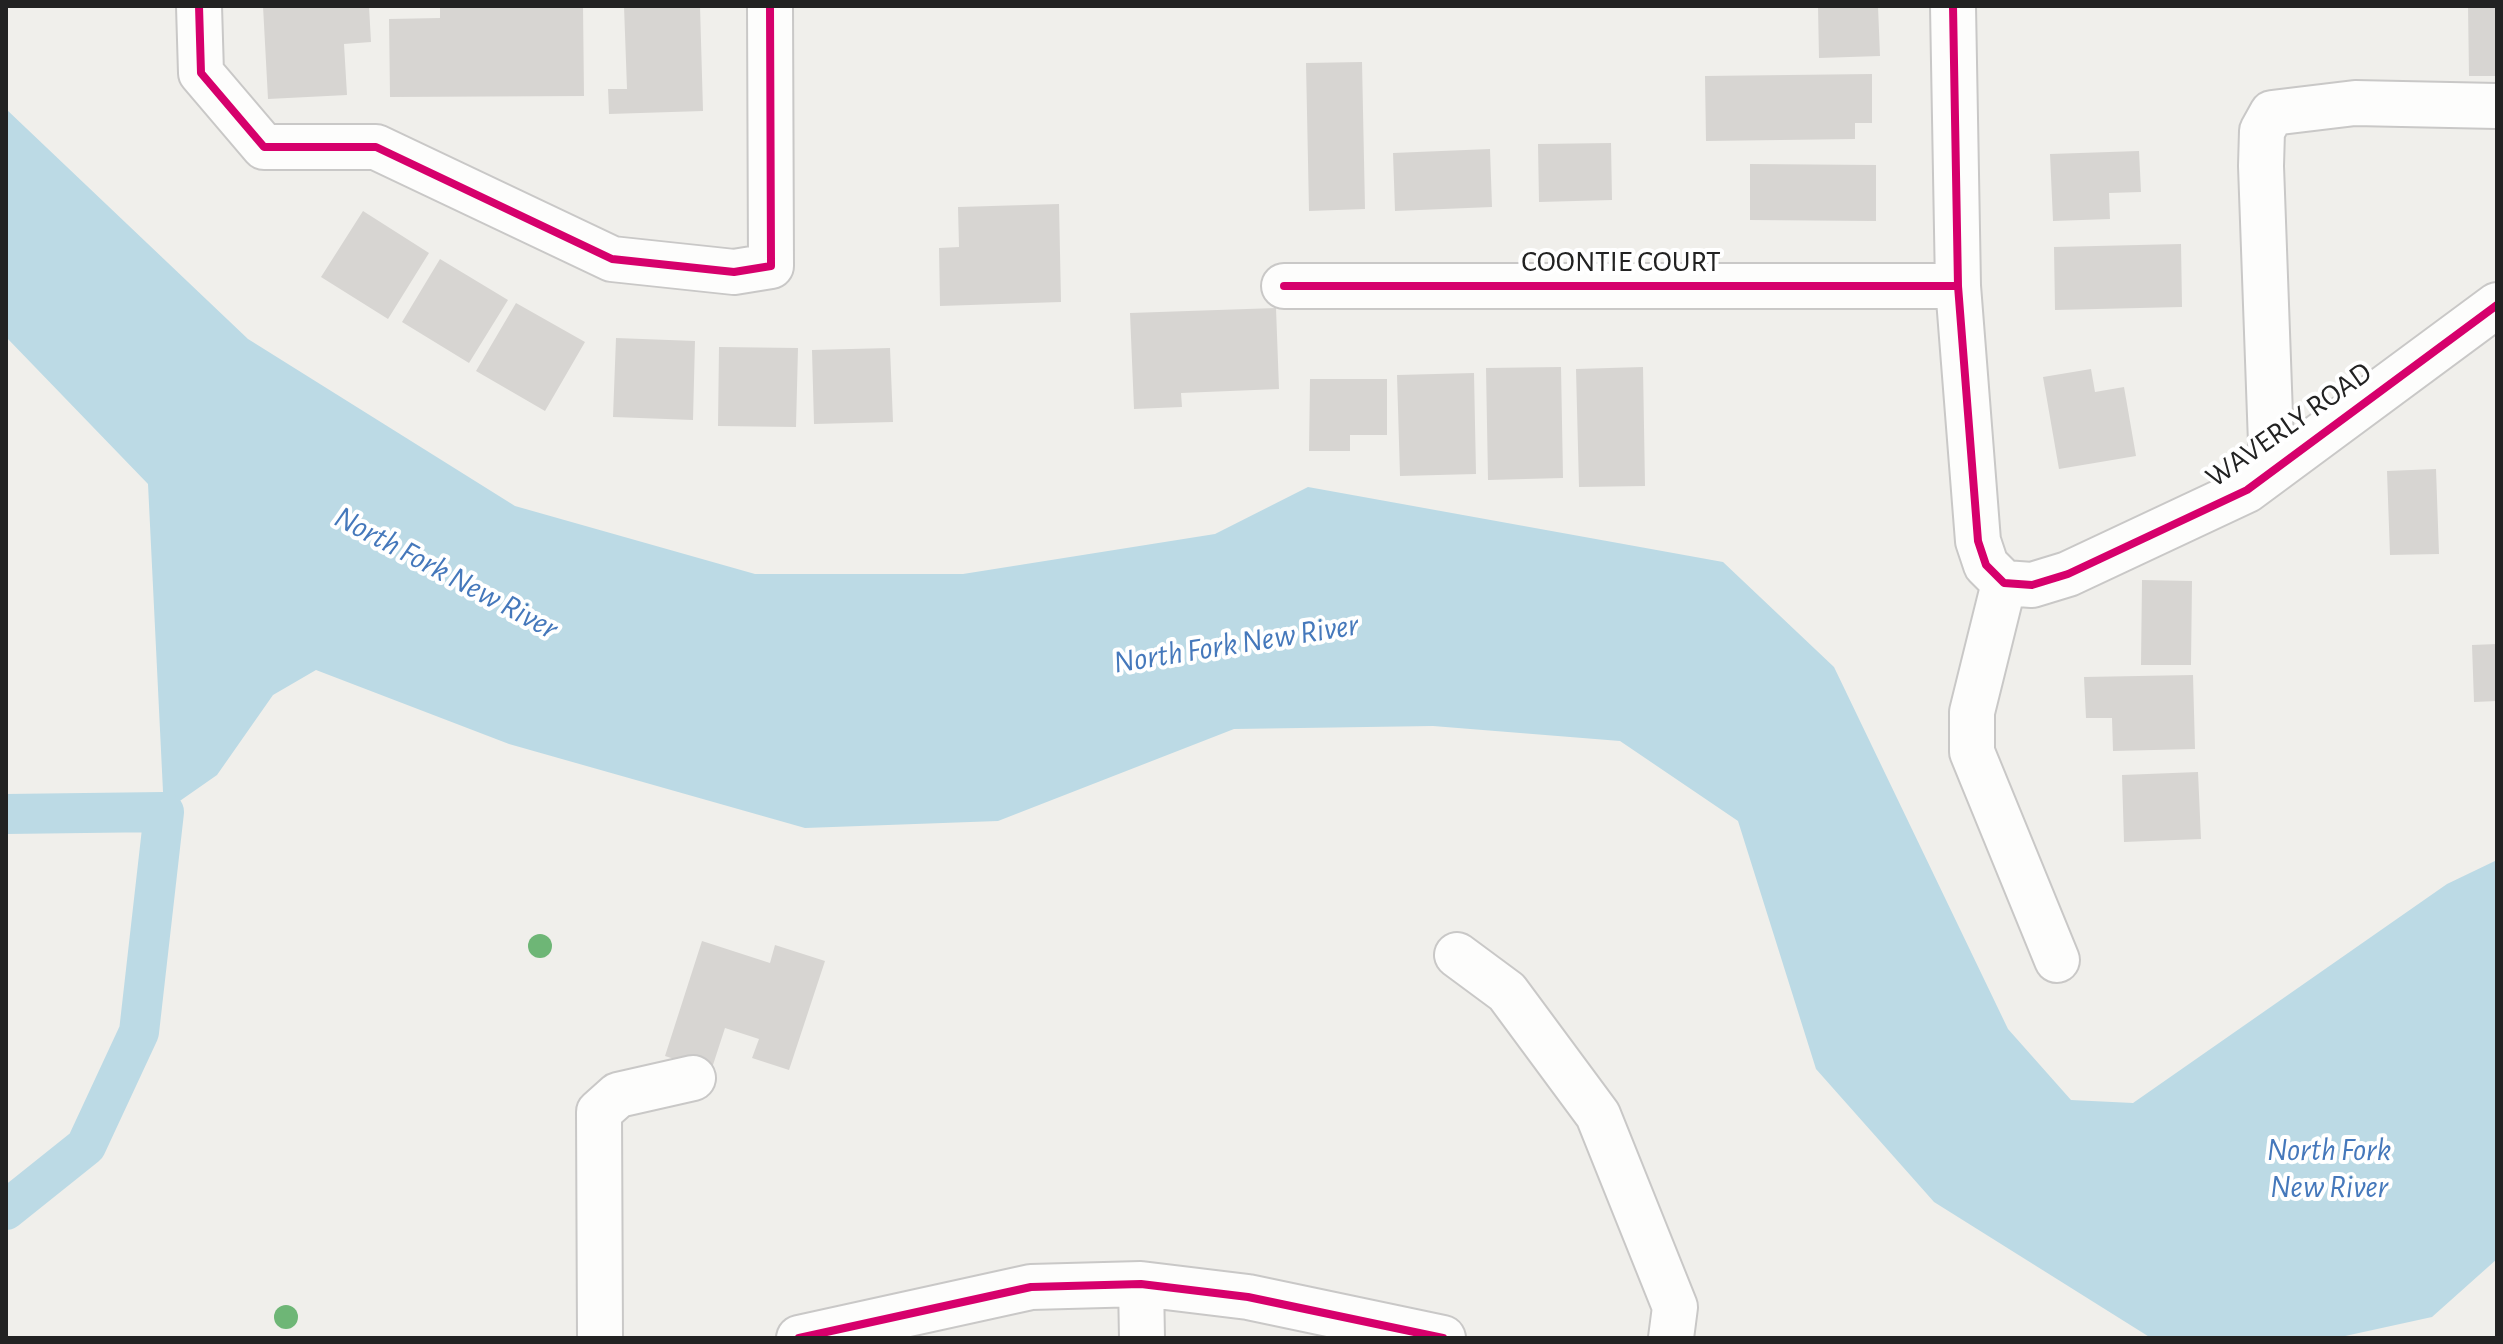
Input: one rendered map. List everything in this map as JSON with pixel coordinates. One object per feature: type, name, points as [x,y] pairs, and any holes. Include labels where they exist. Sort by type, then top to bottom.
[{"type":"street","points":[[199,6],[201,73],[264,147],[376,147],[612,259],[734,272],[771,266],[770,6]]},
{"type":"street","points":[[1953,6],[1958,286],[1978,541],[1986,565],[2004,583],[1972,712],[1972,752],[2057,960]]},
{"type":"street","points":[[2272,471],[2261,166],[2262,131],[2272,113],[2355,103],[2497,106]]},
{"type":"street","name":"COONTIE COURT","points":[[1284,286],[1958,286]]},
{"type":"street","name":"WAVERLY ROAD","points":[[2004,583],[2032,585],[2068,574],[2220,505],[2272,471],[2497,305]]},
{"type":"street","points":[[1457,955],[1507,992],[1598,1115],[1675,1307],[1671,1338]]},
{"type":"street","points":[[600,1338],[599,1112],[618,1095],[693,1078]]},
{"type":"street","points":[[1141,1284],[1142,1338]]},
{"type":"street","points":[[799,1338],[1031,1287],[1141,1284],[1248,1297],[1443,1338]]},
{"type":"water","name":"North Fork New River","points":[[6,109],[248,339],[515,506],[755,574],[963,574],[1215,534],[1308,487],[1723,562],[1834,667],[2008,1029],[2071,1100],[2133,1103],[2447,884],[2497,860],[2497,1259],[2432,1317],[2336,1338],[2151,1338],[1934,1202],[1816,1069],[1738,821],[1620,741],[1433,726],[1234,729],[998,821],[805,828],[509,744],[316,670],[273,695],[217,775],[164,812],[148,484],[6,337]]},
{"type":"building","points":[[263,6],[369,6],[371,42],[344,44],[347,95],[268,99]]},
{"type":"building","points":[[440,6],[583,6],[584,96],[390,97],[389,19],[440,18]]},
{"type":"building","points":[[624,6],[700,6],[703,111],[609,114],[608,89],[627,89]]},
{"type":"building","points":[[1818,6],[1878,6],[1880,56],[1819,58]]},
{"type":"building","points":[[2468,6],[2497,6],[2497,76],[2469,76]]},
{"type":"building","points":[[1362,62],[1365,209],[1309,211],[1306,63]]},
{"type":"building","points":[[1872,74],[1872,123],[1855,123],[1855,139],[1706,141],[1705,76]]},
{"type":"building","points":[[1611,143],[1612,200],[1539,202],[1538,144]]},
{"type":"building","points":[[1490,149],[1492,207],[1395,211],[1393,153]]},
{"type":"building","points":[[2139,151],[2141,192],[2109,193],[2110,219],[2053,221],[2050,154]]},
{"type":"building","points":[[1750,164],[1876,165],[1876,221],[1750,220]]},
{"type":"building","points":[[1059,204],[1061,302],[940,306],[939,248],[959,247],[958,207]]},
{"type":"building","points":[[363,211],[429,253],[388,319],[321,277]]},
{"type":"building","points":[[2181,244],[2182,307],[2055,310],[2054,247]]},
{"type":"building","points":[[440,259],[508,300],[469,363],[402,322]]},
{"type":"building","points":[[516,303],[585,342],[545,411],[476,371]]},
{"type":"building","points":[[1276,308],[1279,389],[1181,393],[1182,407],[1134,409],[1130,313]]},
{"type":"building","points":[[616,338],[695,341],[693,420],[613,417]]},
{"type":"building","points":[[719,347],[798,348],[796,427],[718,426]]},
{"type":"building","points":[[890,348],[893,422],[814,424],[812,350]]},
{"type":"building","points":[[1561,367],[1563,478],[1488,480],[1486,368]]},
{"type":"building","points":[[1643,367],[1645,486],[1579,487],[1576,369]]},
{"type":"building","points":[[2091,369],[2095,392],[2124,387],[2136,456],[2059,469],[2043,377]]},
{"type":"building","points":[[1474,373],[1476,474],[1400,476],[1397,375]]},
{"type":"building","points":[[1310,379],[1387,379],[1387,435],[1350,435],[1350,451],[1309,451]]},
{"type":"building","points":[[2436,469],[2439,554],[2390,555],[2387,471]]},
{"type":"building","points":[[2142,580],[2192,581],[2191,665],[2141,665]]},
{"type":"building","points":[[2497,644],[2497,701],[2474,702],[2472,645]]},
{"type":"building","points":[[2193,675],[2195,749],[2113,751],[2112,718],[2086,718],[2084,677]]},
{"type":"building","points":[[2198,772],[2201,839],[2124,842],[2122,775]]},
{"type":"building","points":[[702,941],[770,963],[775,945],[825,961],[789,1070],[752,1058],[759,1039],[725,1028],[711,1071],[665,1056]]},
{"type":"waterway","points":[[6,814],[164,812],[139,1032],[86,1146],[6,1210]]},
{"type":"cycle path","points":[[199,6],[201,73],[264,147],[376,147],[612,259],[734,272],[771,266],[770,6]]},
{"type":"cycle path","points":[[1953,6],[1958,286],[1978,541],[1986,565],[2004,583],[2032,585],[2068,574],[2247,490],[2497,305]]},
{"type":"cycle path","points":[[1284,286],[1958,286]]},
{"type":"cycle path","points":[[799,1338],[1031,1287],[1141,1284],[1248,1297],[1443,1338]]}]
